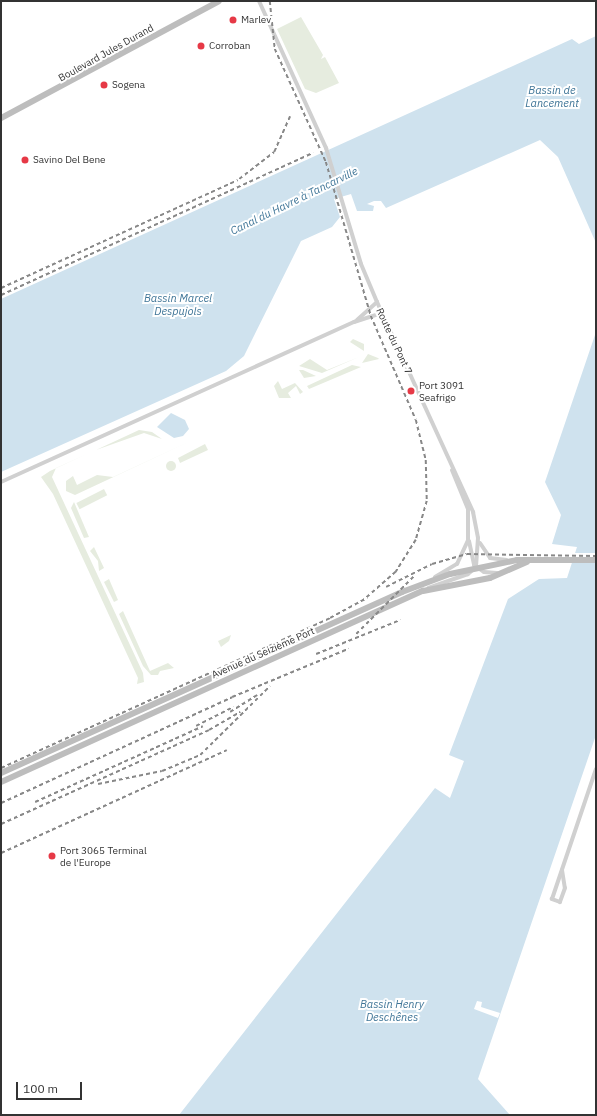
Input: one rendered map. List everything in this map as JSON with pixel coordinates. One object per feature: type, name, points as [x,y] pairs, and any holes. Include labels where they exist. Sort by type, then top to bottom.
[{"type":"main road","name":"Boulevard Jules Durand","points":[[1,118],[219,1]]},
{"type":"main road","name":"Avenue du Seizième Port","points":[[1,774],[402,592],[476,567],[525,559],[596,560]]},
{"type":"main road","name":"Avenue du Seizième Port","points":[[1,782],[423,591],[484,580],[507,569],[538,560]]},
{"type":"street","name":"Route du Pont 7","points":[[259,1],[326,148],[347,218],[377,302],[449,460]]},
{"type":"street","points":[[354,322],[377,302]]},
{"type":"street","points":[[1,482],[354,322],[382,313]]},
{"type":"street","points":[[449,460],[468,510],[470,555],[476,567],[490,574],[507,569]]},
{"type":"street","points":[[423,591],[468,574],[476,567],[478,538],[470,504],[449,460]]},
{"type":"street","points":[[402,592],[457,564],[465,551],[469,532]]},
{"type":"street","points":[[478,538],[490,558],[525,559]]},
{"type":"street","points":[[562,870],[563,899],[560,902],[552,899],[596,769]]},
{"type":"shaded area","points":[[301,17],[323,55],[321,59],[325,57],[339,83],[316,93],[305,89],[277,29]]},
{"type":"shaded area","points":[[353,339],[364,344],[364,351],[350,342]]},
{"type":"shaded area","points":[[368,354],[378,358],[379,359],[362,363]]},
{"type":"shaded area","points":[[359,357],[322,373],[299,366],[310,359],[327,370]]},
{"type":"shaded area","points":[[352,365],[361,367],[309,389],[307,386]]},
{"type":"shaded area","points":[[299,370],[303,370],[316,376],[304,378]]},
{"type":"shaded area","points":[[278,381],[282,389],[295,383],[303,392],[300,394],[296,386],[288,393],[291,398],[279,398],[274,386]]},
{"type":"shaded area","points":[[139,430],[152,432],[162,439],[144,433],[96,450]]},
{"type":"shaded area","points":[[197,438],[75,495],[66,491],[66,481],[73,476],[77,485],[97,475],[113,477]]},
{"type":"shaded area","points":[[205,444],[208,450],[180,463],[178,458]]},
{"type":"shaded area","points":[[169,461],[173,461],[175,462],[175,470],[169,471],[166,468],[166,464]]},
{"type":"shaded area","points":[[56,468],[52,477],[143,673],[144,682],[137,684],[138,678],[53,494],[41,477]]},
{"type":"shaded area","points":[[104,489],[107,495],[80,509],[76,503]]},
{"type":"shaded area","points":[[74,502],[89,537],[84,538],[71,508]]},
{"type":"shaded area","points":[[94,547],[104,568],[99,571],[98,561],[90,551]]},
{"type":"shaded area","points":[[109,579],[118,600],[114,602],[104,582]]},
{"type":"shaded area","points":[[123,611],[150,671],[168,663],[174,668],[160,671],[158,675],[151,675],[143,666],[119,614]]},
{"type":"shaded area","points":[[231,635],[229,641],[221,647],[218,641]]},
{"type":"water","name":"Bassin Marcel Despujols","points":[[596,36],[596,243],[558,157],[540,140],[386,208],[381,201],[374,201],[367,204],[374,206],[373,211],[357,211],[351,194],[334,199],[340,217],[332,227],[301,241],[244,356],[226,371],[1,472],[1,299],[572,39],[579,44]]},
{"type":"water","name":"Bassin Henry Deschênes","points":[[596,332],[596,735],[478,1079],[510,1115],[179,1115],[435,788],[450,798],[464,761],[449,755],[508,599],[539,579],[567,578],[577,547],[552,544],[561,515],[545,482]]},
{"type":"water","points":[[171,413],[185,420],[189,429],[183,436],[174,438],[157,427]]},
{"type":"pier","points":[[573,553],[596,553],[596,563],[573,563]]},
{"type":"pier","points":[[477,1001],[482,1002],[481,1007],[500,1013],[498,1018],[474,1009]]},
{"type":"railway","points":[[270,1],[275,49],[326,162],[371,316],[416,420],[426,460],[427,501],[416,540],[396,572],[363,601]]},
{"type":"railway","points":[[239,179],[274,152],[290,116]]},
{"type":"railway","points":[[1,295],[313,153]]},
{"type":"railway","points":[[1,288],[238,180]]},
{"type":"railway","points":[[386,587],[432,564],[467,554],[596,556]]},
{"type":"railway","points":[[356,634],[415,575]]},
{"type":"railway","points":[[1,768],[330,618],[367,598]]},
{"type":"railway","points":[[316,654],[400,620]]},
{"type":"railway","points":[[1,803],[232,697],[348,649]]},
{"type":"railway","points":[[98,784],[162,771],[200,755],[270,686]]},
{"type":"railway","points":[[230,712],[257,695]]},
{"type":"railway","points":[[196,726],[233,707]]},
{"type":"railway","points":[[1,824],[209,730],[240,712]]},
{"type":"railway","points":[[35,802],[203,726]]},
{"type":"railway","points":[[1,853],[227,750]]},
{"type":"place","name":"Marlev","points":[[233,20]]},
{"type":"place","name":"Corroban","points":[[201,46]]},
{"type":"place","name":"Sogena","points":[[104,85]]},
{"type":"place","name":"Savino Del Bene","points":[[25,160]]},
{"type":"place","name":"Port 3091 Seafrigo","points":[[411,391]]},
{"type":"place","name":"Port 3065 Terminal de l'Europe","points":[[52,856]]},
{"type":"water label","name":"Bassin de Lancement","points":[[552,97]]},
{"type":"water label","name":"Canal du Havre à Tancarville","points":[[294,201]]}]
